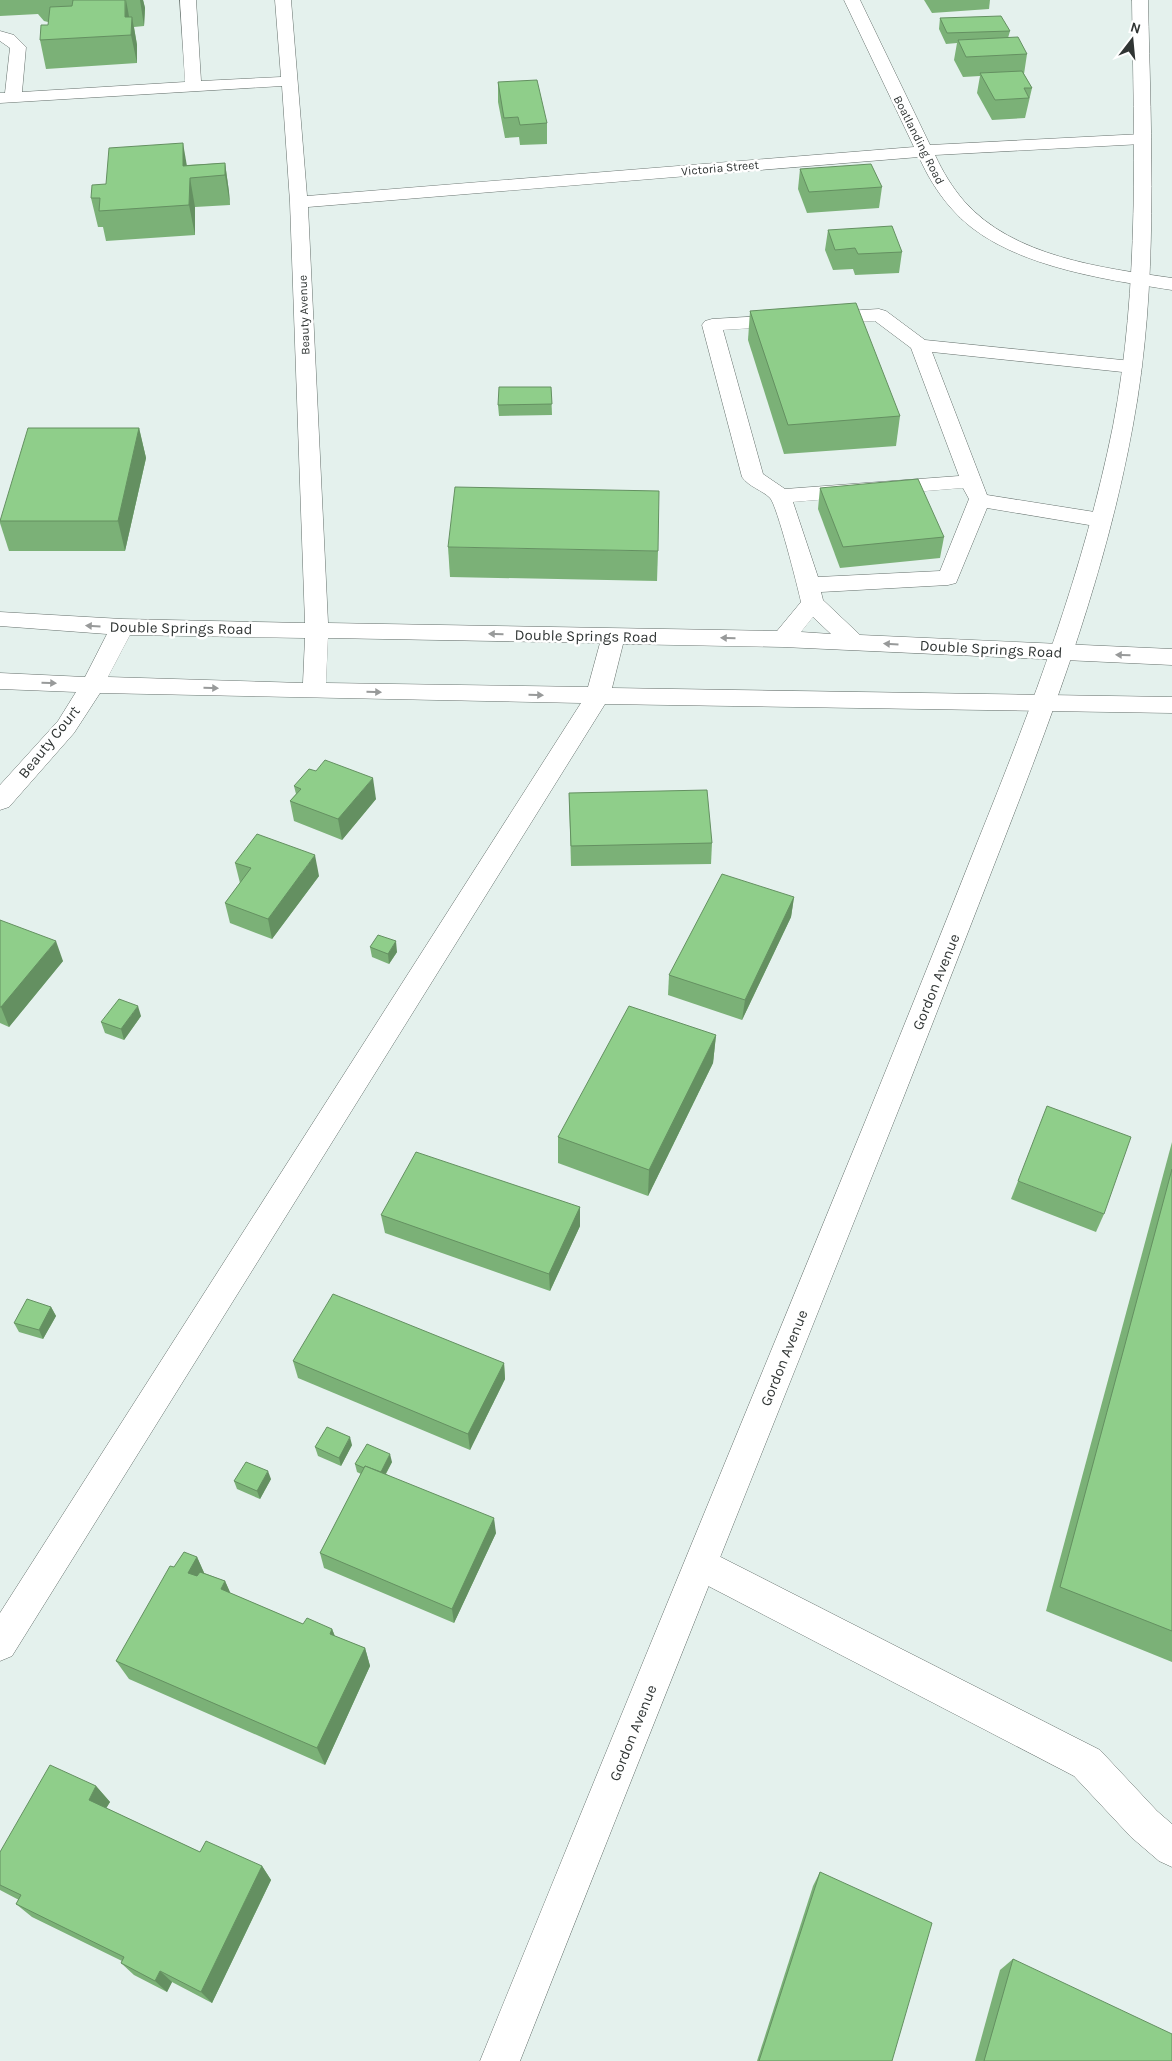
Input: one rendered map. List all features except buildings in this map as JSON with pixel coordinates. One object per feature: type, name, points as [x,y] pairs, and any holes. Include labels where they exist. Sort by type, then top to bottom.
[{"type":"street","points":[[188,0],[193,87]]},
{"type":"street","name":"Beauty Avenue","points":[[282,0],[299,202],[317,631],[314,690]]},
{"type":"street","name":"Boatlanding Road","points":[[852,0],[923,151],[945,190],[973,221],[996,236],[1040,256],[1139,279],[1172,284]]},
{"type":"street","name":"Gordon Avenue","points":[[500,2061],[949,948],[1044,703],[1084,584],[1120,441],[1132,367],[1139,279],[1142,139],[1140,0]]},
{"type":"street","points":[[0,36],[8,38],[18,47],[6,98],[289,81]]},
{"type":"street","name":"Victoria Street","points":[[299,202],[923,151],[1142,139]]},
{"type":"street","points":[[1101,520],[975,490],[866,497],[781,496],[753,477],[712,326],[879,315],[920,345],[1132,367]]},
{"type":"street","points":[[784,639],[810,594],[891,572],[948,578],[975,490],[920,345]]},
{"type":"street","points":[[781,496],[810,594],[854,642]]},
{"type":"street","name":"Double Springs Road","points":[[0,620],[122,627],[784,639],[1172,657]]},
{"type":"street","name":"Beauty Court","points":[[0,801],[66,727],[93,685],[122,627]]},
{"type":"street","points":[[0,1644],[598,696],[613,637]]},
{"type":"street","points":[[0,681],[93,685],[598,696],[1172,705]]},
{"type":"street","points":[[701,1564],[1087,1763],[1144,1824],[1172,1848]]}]
